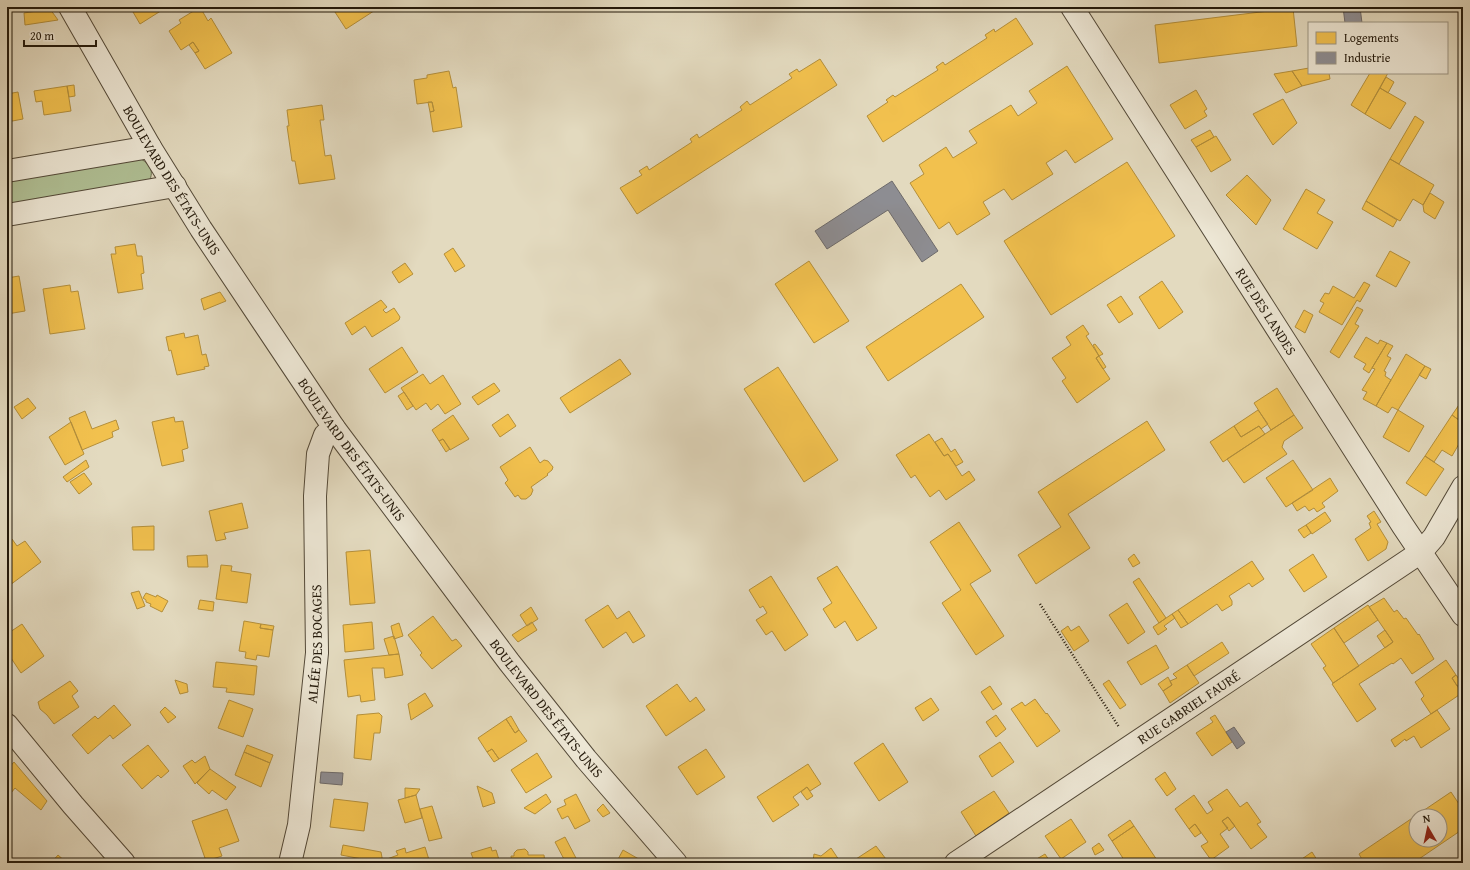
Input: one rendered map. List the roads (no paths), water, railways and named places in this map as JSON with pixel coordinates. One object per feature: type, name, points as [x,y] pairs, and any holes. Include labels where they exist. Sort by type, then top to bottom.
[{"type":"street","name":"BOULEVARD DES ÉTATS-UNIS","points":[[70,7],[150,147],[201,229],[334,428],[509,662],[586,758],[676,863]]},
{"type":"street","name":"RUE DES LANDES","points":[[1072,7],[1421,552],[1463,615]]},
{"type":"street","points":[[7,171],[150,147]]},
{"type":"street","points":[[7,216],[175,186]]},
{"type":"street","name":"ALLÉE DES BOCAGES","points":[[290,863],[299,825],[317,653],[315,496],[318,454],[325,435],[334,428]]},
{"type":"street","name":"RUE GABRIEL FAURÉ","points":[[956,863],[1421,552],[1434,537],[1463,487]]},
{"type":"street","points":[[7,725],[73,805],[124,863]]}]
